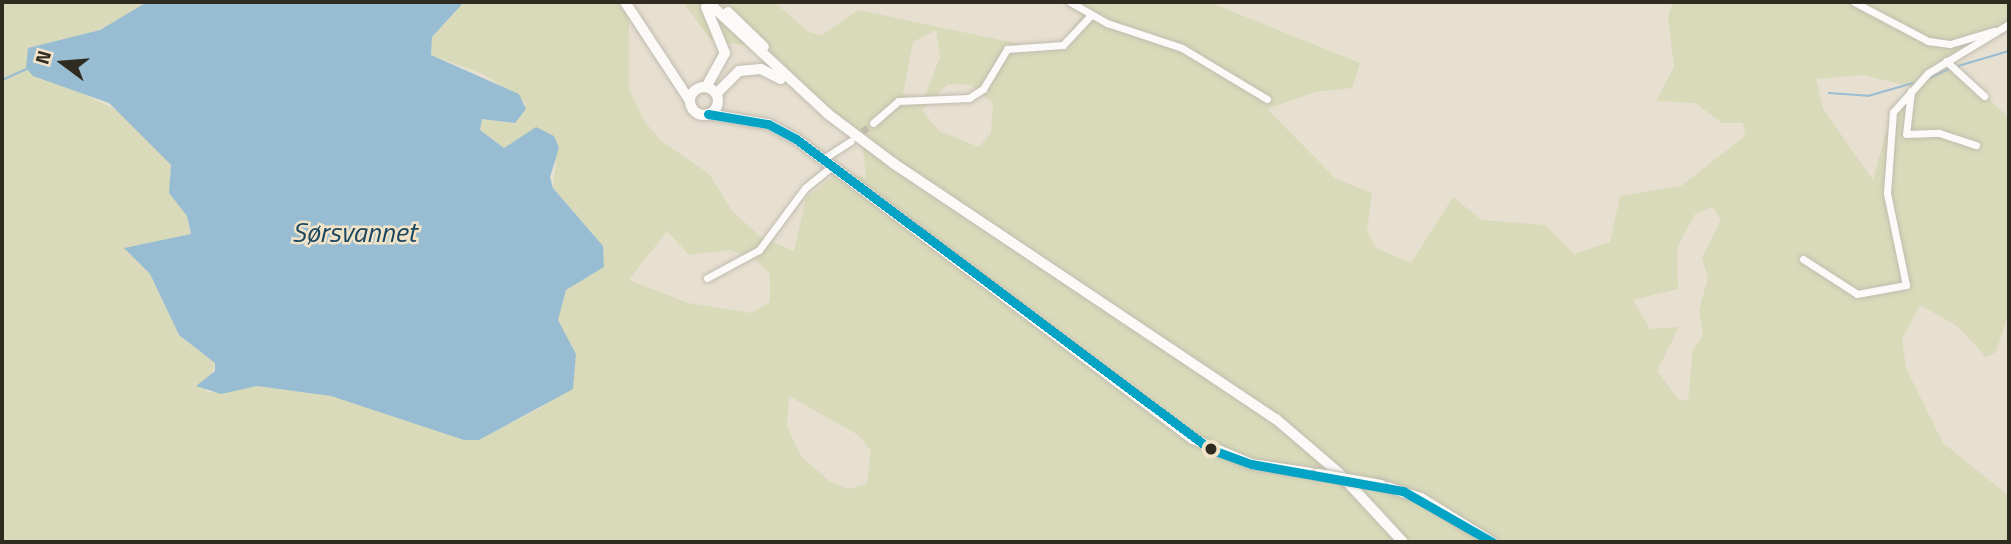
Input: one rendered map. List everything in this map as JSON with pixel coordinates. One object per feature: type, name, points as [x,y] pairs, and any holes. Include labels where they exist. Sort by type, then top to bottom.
[{"type":"highway","points":[[702,2],[718,24],[725,53],[710,92]]},
{"type":"highway","points":[[708,2],[828,114]]},
{"type":"highway","points":[[717,2],[880,145],[1218,367],[1283,417],[1412,542]]},
{"type":"highway","points":[[710,92],[739,71],[761,69],[1221,378],[1339,473],[1403,542]]},
{"type":"main road","points":[[625,2],[696,112],[741,118],[775,127],[828,162],[1175,428],[1227,457],[1381,485],[1421,498],[1492,542]]},
{"type":"main road","points":[[671,71],[710,92],[741,118]]},
{"type":"main road","points":[[690,101],[710,92]]},
{"type":"main road","points":[[708,114],[710,92]]},
{"type":"street","points":[[1070,2],[1091,15],[1182,48],[1267,99]]},
{"type":"street","points":[[1854,2],[1942,43],[2007,26]]},
{"type":"street","points":[[873,123],[898,101],[969,98],[983,89],[1007,49],[1063,45],[1091,15]]},
{"type":"street","points":[[1803,259],[1857,295],[1906,285],[1887,181],[1890,124],[1912,87],[1946,61],[2007,26]]},
{"type":"street","points":[[1946,61],[1984,96]]},
{"type":"street","points":[[1912,87],[1906,134],[1939,133],[1976,145]]},
{"type":"street","points":[[707,278],[759,250],[805,188],[850,141]]},
{"type":"green space","points":[[2,2],[147,2],[100,30],[40,46],[73,89],[125,114],[171,165],[170,193],[187,216],[191,234],[125,248],[150,274],[179,335],[215,363],[205,393],[256,386],[331,396],[465,440],[479,439],[541,408],[576,354],[558,320],[566,290],[593,274],[603,246],[553,188],[556,161],[536,128],[504,148],[480,130],[482,119],[515,123],[526,103],[483,74],[431,55],[432,37],[464,2],[616,2],[629,16],[629,89],[643,119],[660,140],[709,174],[733,212],[761,237],[794,251],[806,198],[840,171],[866,178],[863,149],[843,123],[749,46],[711,40],[683,2],[774,2],[809,32],[822,35],[858,10],[1029,46],[1064,41],[1082,15],[1062,2],[1209,2],[1360,63],[1352,88],[1315,92],[1267,109],[1336,179],[1372,193],[1367,230],[1376,248],[1411,263],[1453,197],[1482,220],[1545,225],[1574,254],[1610,242],[1620,196],[1681,186],[1745,136],[1743,123],[1722,123],[1695,103],[1656,101],[1674,67],[1668,17],[1673,2],[2009,2],[2009,27],[1949,61],[2009,118],[2009,312],[1996,352],[1986,357],[1957,326],[1920,305],[1902,339],[1906,368],[1943,443],[2009,496],[2009,542],[2,542]],"holes":[[[936,30],[940,57],[923,101],[903,94],[913,42]],[[1864,75],[1911,87],[1890,117],[1873,180],[1823,109],[1816,79]],[[948,84],[971,85],[993,103],[991,133],[979,147],[939,131],[922,110]],[[1712,207],[1721,220],[1702,258],[1708,278],[1699,310],[1703,335],[1693,349],[1688,401],[1678,399],[1657,371],[1679,327],[1650,329],[1633,300],[1678,289],[1677,248],[1695,214]],[[667,231],[689,255],[730,250],[756,260],[770,274],[770,302],[752,313],[688,303],[629,280]],[[789,396],[858,435],[871,451],[867,484],[848,489],[829,481],[801,456],[787,426]]]},
{"type":"water","name":"Sørsvannet","points":[[147,2],[464,2],[432,37],[431,55],[519,94],[526,109],[515,123],[482,119],[480,130],[504,148],[536,127],[554,136],[559,148],[550,177],[553,188],[603,246],[604,267],[566,290],[558,320],[576,354],[573,389],[479,440],[464,440],[331,396],[257,386],[221,394],[196,386],[215,371],[215,363],[179,335],[150,274],[124,248],[191,234],[187,216],[169,193],[171,165],[109,103],[33,76],[26,68],[28,48],[100,30]]},
{"type":"waterway","points":[[1958,66],[2009,51]]},
{"type":"waterway","points":[[2,80],[27,69]]},
{"type":"waterway","points":[[1929,78],[1949,69]]},
{"type":"waterway","points":[[1829,93],[1868,96],[1913,83]]},
{"type":"tunnel","points":[[854,138],[873,123]]},
{"type":"transit line","points":[[708,114],[768,124],[796,139],[1210,449],[1251,464],[1403,491],[1492,542]]}]
